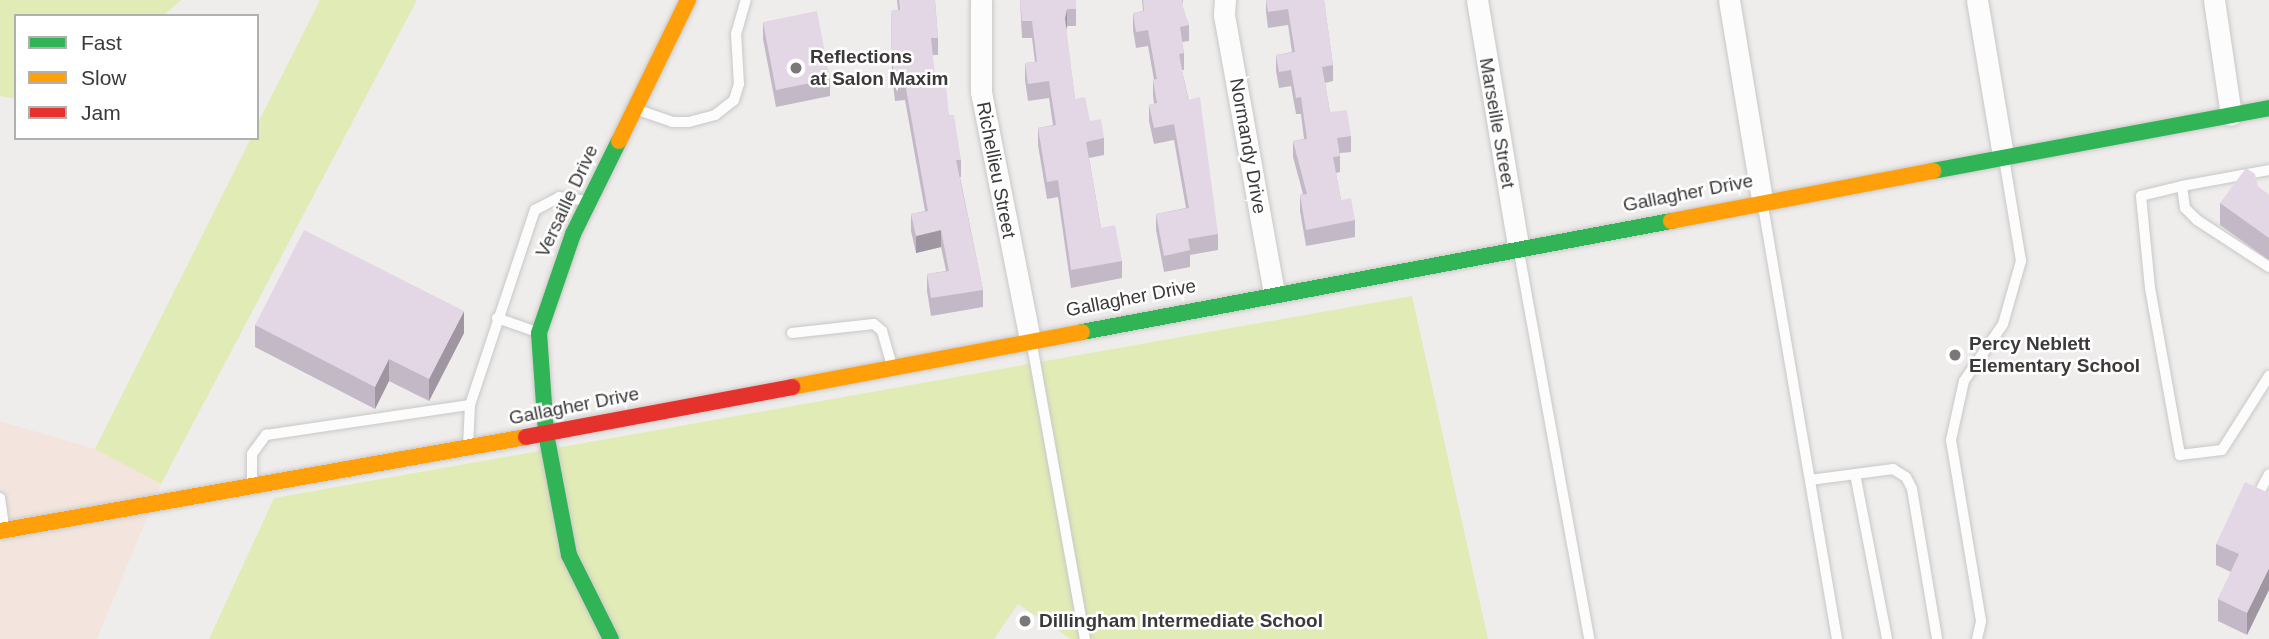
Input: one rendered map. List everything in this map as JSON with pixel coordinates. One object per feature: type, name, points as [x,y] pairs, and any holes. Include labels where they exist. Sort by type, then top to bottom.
[{"type":"street","name":"Versaille Drive","points":[[611,639],[569,555],[546,433],[539,333],[552,283],[589,201],[688,0]]},
{"type":"street","name":"Richellieu Street","points":[[981,0],[981,92],[1030,339]]},
{"type":"street","name":"Normandy Drive","points":[[1225,0],[1224,15],[1274,292]]},
{"type":"street","name":"Marseille Street","points":[[1476,0],[1518,246]]},
{"type":"street","points":[[1729,0],[1762,200]]},
{"type":"street","points":[[1977,0],[2003,155]]},
{"type":"street","points":[[2214,0],[2231,115]]},
{"type":"street","name":"Gallagher Drive","points":[[2,530],[546,433],[1274,292],[2003,155],[2269,108]]},
{"type":"lane","points":[[634,108],[672,122],[689,122],[715,115],[734,100],[739,83],[736,34],[746,0]]},
{"type":"lane","points":[[1977,639],[1981,621],[1951,440],[1964,381],[2003,324],[2021,261],[2003,155]]},
{"type":"lane","points":[[2269,170],[2141,196],[2150,288],[2180,455],[2222,450],[2269,376]]},
{"type":"lane","points":[[2182,187],[2185,208],[2197,220],[2269,268]]},
{"type":"lane","points":[[468,447],[470,405],[535,209],[559,197],[589,201]]},
{"type":"lane","points":[[1762,200],[1837,639]]},
{"type":"lane","points":[[1518,246],[1589,639]]},
{"type":"lane","points":[[497,318],[539,333]]},
{"type":"lane","points":[[792,333],[874,324],[882,331],[892,366]]},
{"type":"lane","points":[[1030,339],[1085,639]]},
{"type":"lane","points":[[253,485],[252,454],[266,435],[470,405]]},
{"type":"lane","points":[[1810,480],[1894,469],[1906,477],[1912,489],[1937,639]]},
{"type":"lane","points":[[1856,474],[1887,639]]},
{"type":"lane","points":[[2260,491],[2269,474]]},
{"type":"lane","points":[[0,498],[2,530]]},
{"type":"shaded area","points":[[0,421],[95,449],[161,484],[97,639],[0,639]]},
{"type":"green space","points":[[0,0],[181,0],[165,14],[14,14],[14,99],[0,96]]},
{"type":"green space","points":[[320,0],[417,0],[161,484],[95,449],[250,140],[259,140],[259,121]]},
{"type":"green space","points":[[1412,296],[1488,639],[1071,639],[1018,604],[994,639],[209,639],[274,498]]},
{"type":"building","points":[[899,0],[935,0],[938,38],[931,38],[935,77],[945,76],[949,115],[954,115],[961,160],[956,160],[983,290],[931,298],[927,274],[949,271],[941,230],[916,236],[911,214],[928,211],[905,83],[895,84],[891,11],[900,10]]},
{"type":"building","points":[[1020,0],[1076,0],[1076,9],[1067,9],[1065,18],[1075,99],[1085,97],[1090,121],[1101,119],[1104,138],[1086,142],[1101,228],[1115,225],[1122,261],[1071,270],[1058,180],[1047,182],[1038,128],[1056,125],[1049,81],[1028,84],[1025,63],[1037,62],[1032,21],[1022,21]]},
{"type":"building","points":[[1143,0],[1182,0],[1189,25],[1180,27],[1184,53],[1179,54],[1188,100],[1200,97],[1218,234],[1188,239],[1190,250],[1164,256],[1156,214],[1189,208],[1174,124],[1154,128],[1149,105],[1157,103],[1153,80],[1157,79],[1148,30],[1136,32],[1133,13],[1144,11]]},
{"type":"building","points":[[1266,0],[1324,0],[1333,65],[1322,67],[1330,112],[1347,110],[1351,136],[1337,138],[1340,156],[1333,157],[1341,200],[1351,198],[1355,220],[1306,230],[1300,195],[1307,194],[1293,141],[1307,139],[1301,97],[1296,98],[1291,70],[1279,72],[1276,55],[1295,52],[1288,9],[1268,12]]},
{"type":"building","name":"Reflections at Salon Maxim","points":[[817,11],[830,79],[776,90],[763,22]]},
{"type":"building","points":[[2246,168],[2255,174],[2258,187],[2269,195],[2269,238],[2220,203]]},
{"type":"building","points":[[304,230],[464,311],[429,379],[389,359],[375,387],[255,325]]},
{"type":"building","points":[[2245,482],[2269,493],[2269,568],[2247,613],[2218,599],[2239,554],[2216,544]]},
{"type":"traffic: fast","points":[[1933,171],[2269,108]]},
{"type":"traffic: fast","points":[[611,639],[569,555],[546,433],[539,333],[573,234],[619,141]]},
{"type":"traffic: fast","points":[[1082,332],[1671,221]]},
{"type":"traffic: slow","points":[[619,141],[688,0]]},
{"type":"traffic: slow","points":[[1671,221],[1933,171]]},
{"type":"traffic: slow","points":[[792,387],[1082,332]]},
{"type":"traffic: slow","points":[[0,531],[526,437]]},
{"type":"traffic: jam","points":[[526,437],[792,387]]},
{"type":"place","name":"Reflections at Salon Maxim","points":[[796,68]]},
{"type":"place","name":"Percy Neblett Elementary School","points":[[1955,355]]},
{"type":"place","name":"Dillingham Intermediate School","points":[[1025,621]]}]
